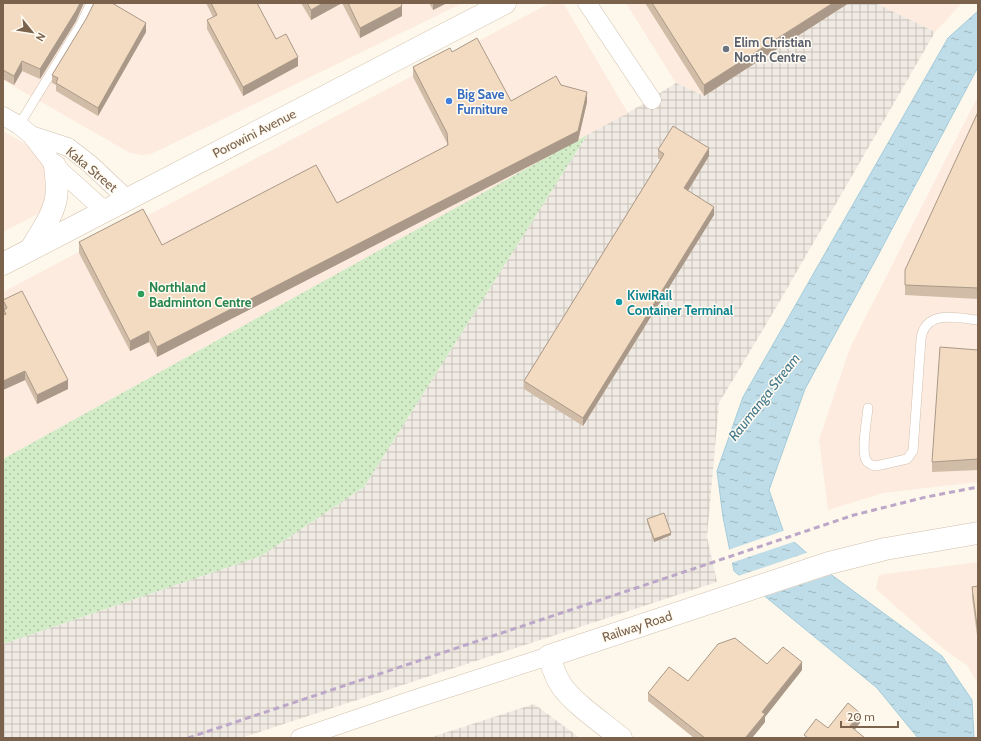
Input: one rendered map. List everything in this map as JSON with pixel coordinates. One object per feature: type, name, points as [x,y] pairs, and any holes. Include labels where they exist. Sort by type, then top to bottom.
[{"type":"main road","name":"Porowini Avenue","points":[[3,264],[505,3]]},
{"type":"main road","points":[[31,249],[53,211],[57,185],[55,166]]},
{"type":"main road","name":"Railway Road","points":[[550,656],[829,563],[885,549],[978,533]]},
{"type":"main road","points":[[550,656],[556,676],[568,694],[621,738]]},
{"type":"street","points":[[587,3],[652,100]]},
{"type":"street","name":"Kaka Street","points":[[3,116],[25,130],[68,147],[90,164],[127,199]]},
{"type":"street","name":"Kaka Street","points":[[25,130],[55,166],[105,211]]},
{"type":"street","name":"Railway Road","points":[[300,738],[418,698],[550,656]]},
{"type":"lane","points":[[25,130],[92,3]]},
{"type":"lane","points":[[868,408],[864,448],[866,460],[871,466],[876,466],[907,459],[913,451],[923,328],[926,324],[935,319],[949,318],[978,320]]},
{"type":"shaded area","points":[[3,3],[463,3],[151,154],[142,155],[130,153],[3,80]]},
{"type":"shaded area","points":[[550,3],[563,3],[628,113],[3,459],[3,292]]},
{"type":"shaded area","name":"Elim Christian North Centre","points":[[626,3],[849,3],[704,96],[676,83]]},
{"type":"shaded area","points":[[849,3],[875,3],[935,32],[774,311],[719,403],[707,537],[717,582],[241,738],[3,738],[3,644],[261,556],[364,487],[587,135],[628,113],[676,83],[704,96]]},
{"type":"shaded area","points":[[875,3],[962,3],[935,32]]},
{"type":"shaded area","points":[[978,96],[978,482],[883,493],[828,510],[819,440],[850,348]]},
{"type":"shaded area","points":[[3,131],[48,157],[51,207],[3,232]]},
{"type":"shaded area","points":[[978,562],[978,684],[967,665],[946,651],[876,589],[879,575]]},
{"type":"shaded area","points":[[534,704],[580,738],[429,738]]},
{"type":"green space","points":[[587,135],[364,487],[261,556],[3,644],[3,459]]},
{"type":"water","name":"Raumanga Stream","points":[[978,11],[978,67],[805,389],[769,490],[784,533],[833,576],[942,656],[972,700],[974,738],[918,738],[877,688],[734,571],[723,517],[717,471],[743,397],[948,38]]},
{"type":"pier","points":[[786,530],[796,541],[731,563],[728,550]]},
{"type":"pier","points":[[809,552],[833,574],[763,597],[738,576]]},
{"type":"building","points":[[3,3],[80,3],[40,69],[22,61],[14,76],[3,70]]},
{"type":"building","points":[[94,3],[112,3],[146,23],[98,108],[56,83],[58,78],[52,75]]},
{"type":"building","points":[[211,3],[257,3],[276,39],[286,34],[298,57],[243,87],[207,20],[217,15]]},
{"type":"building","points":[[307,3],[323,3],[311,10]]},
{"type":"building","points":[[348,3],[401,3],[402,6],[360,28]]},
{"type":"building","name":"Elim Christian North Centre","points":[[652,3],[833,3],[704,85]]},
{"type":"building","points":[[477,38],[511,101],[556,76],[561,85],[587,92],[578,131],[157,347],[149,331],[130,341],[79,242],[143,209],[162,245],[316,165],[337,203],[448,145],[447,133],[413,67],[450,48],[452,52]]},
{"type":"building","points":[[978,112],[978,288],[905,285],[905,270]]},
{"type":"building","name":"KiwiRail Container Terminal","points":[[673,126],[709,148],[684,188],[714,207],[583,418],[524,381],[664,154],[658,150]]},
{"type":"building","points":[[22,291],[68,380],[37,395],[25,371],[3,381],[3,315],[6,314],[4,310],[7,308],[3,300]]},
{"type":"building","points":[[940,347],[978,350],[978,459],[932,462]]},
{"type":"building","points":[[664,513],[671,533],[654,539],[647,519]]},
{"type":"building","points":[[978,586],[978,633],[972,587]]},
{"type":"building","points":[[735,638],[767,664],[783,647],[802,662],[762,712],[765,714],[746,737],[748,738],[705,738],[648,693],[669,667],[688,681],[718,644]]},
{"type":"building","points":[[848,703],[860,713],[850,726],[865,738],[808,738],[804,735],[816,719],[828,728]]},
{"type":"railway","points":[[188,738],[854,515],[926,497],[978,487]]},
{"type":"place","name":"Elim Christian North Centre","points":[[726,49]]},
{"type":"place","name":"Big Save Furniture","points":[[449,101]]},
{"type":"place","name":"Northland Badminton Centre","points":[[141,294]]},
{"type":"place","name":"KiwiRail Container Terminal","points":[[619,302]]}]
